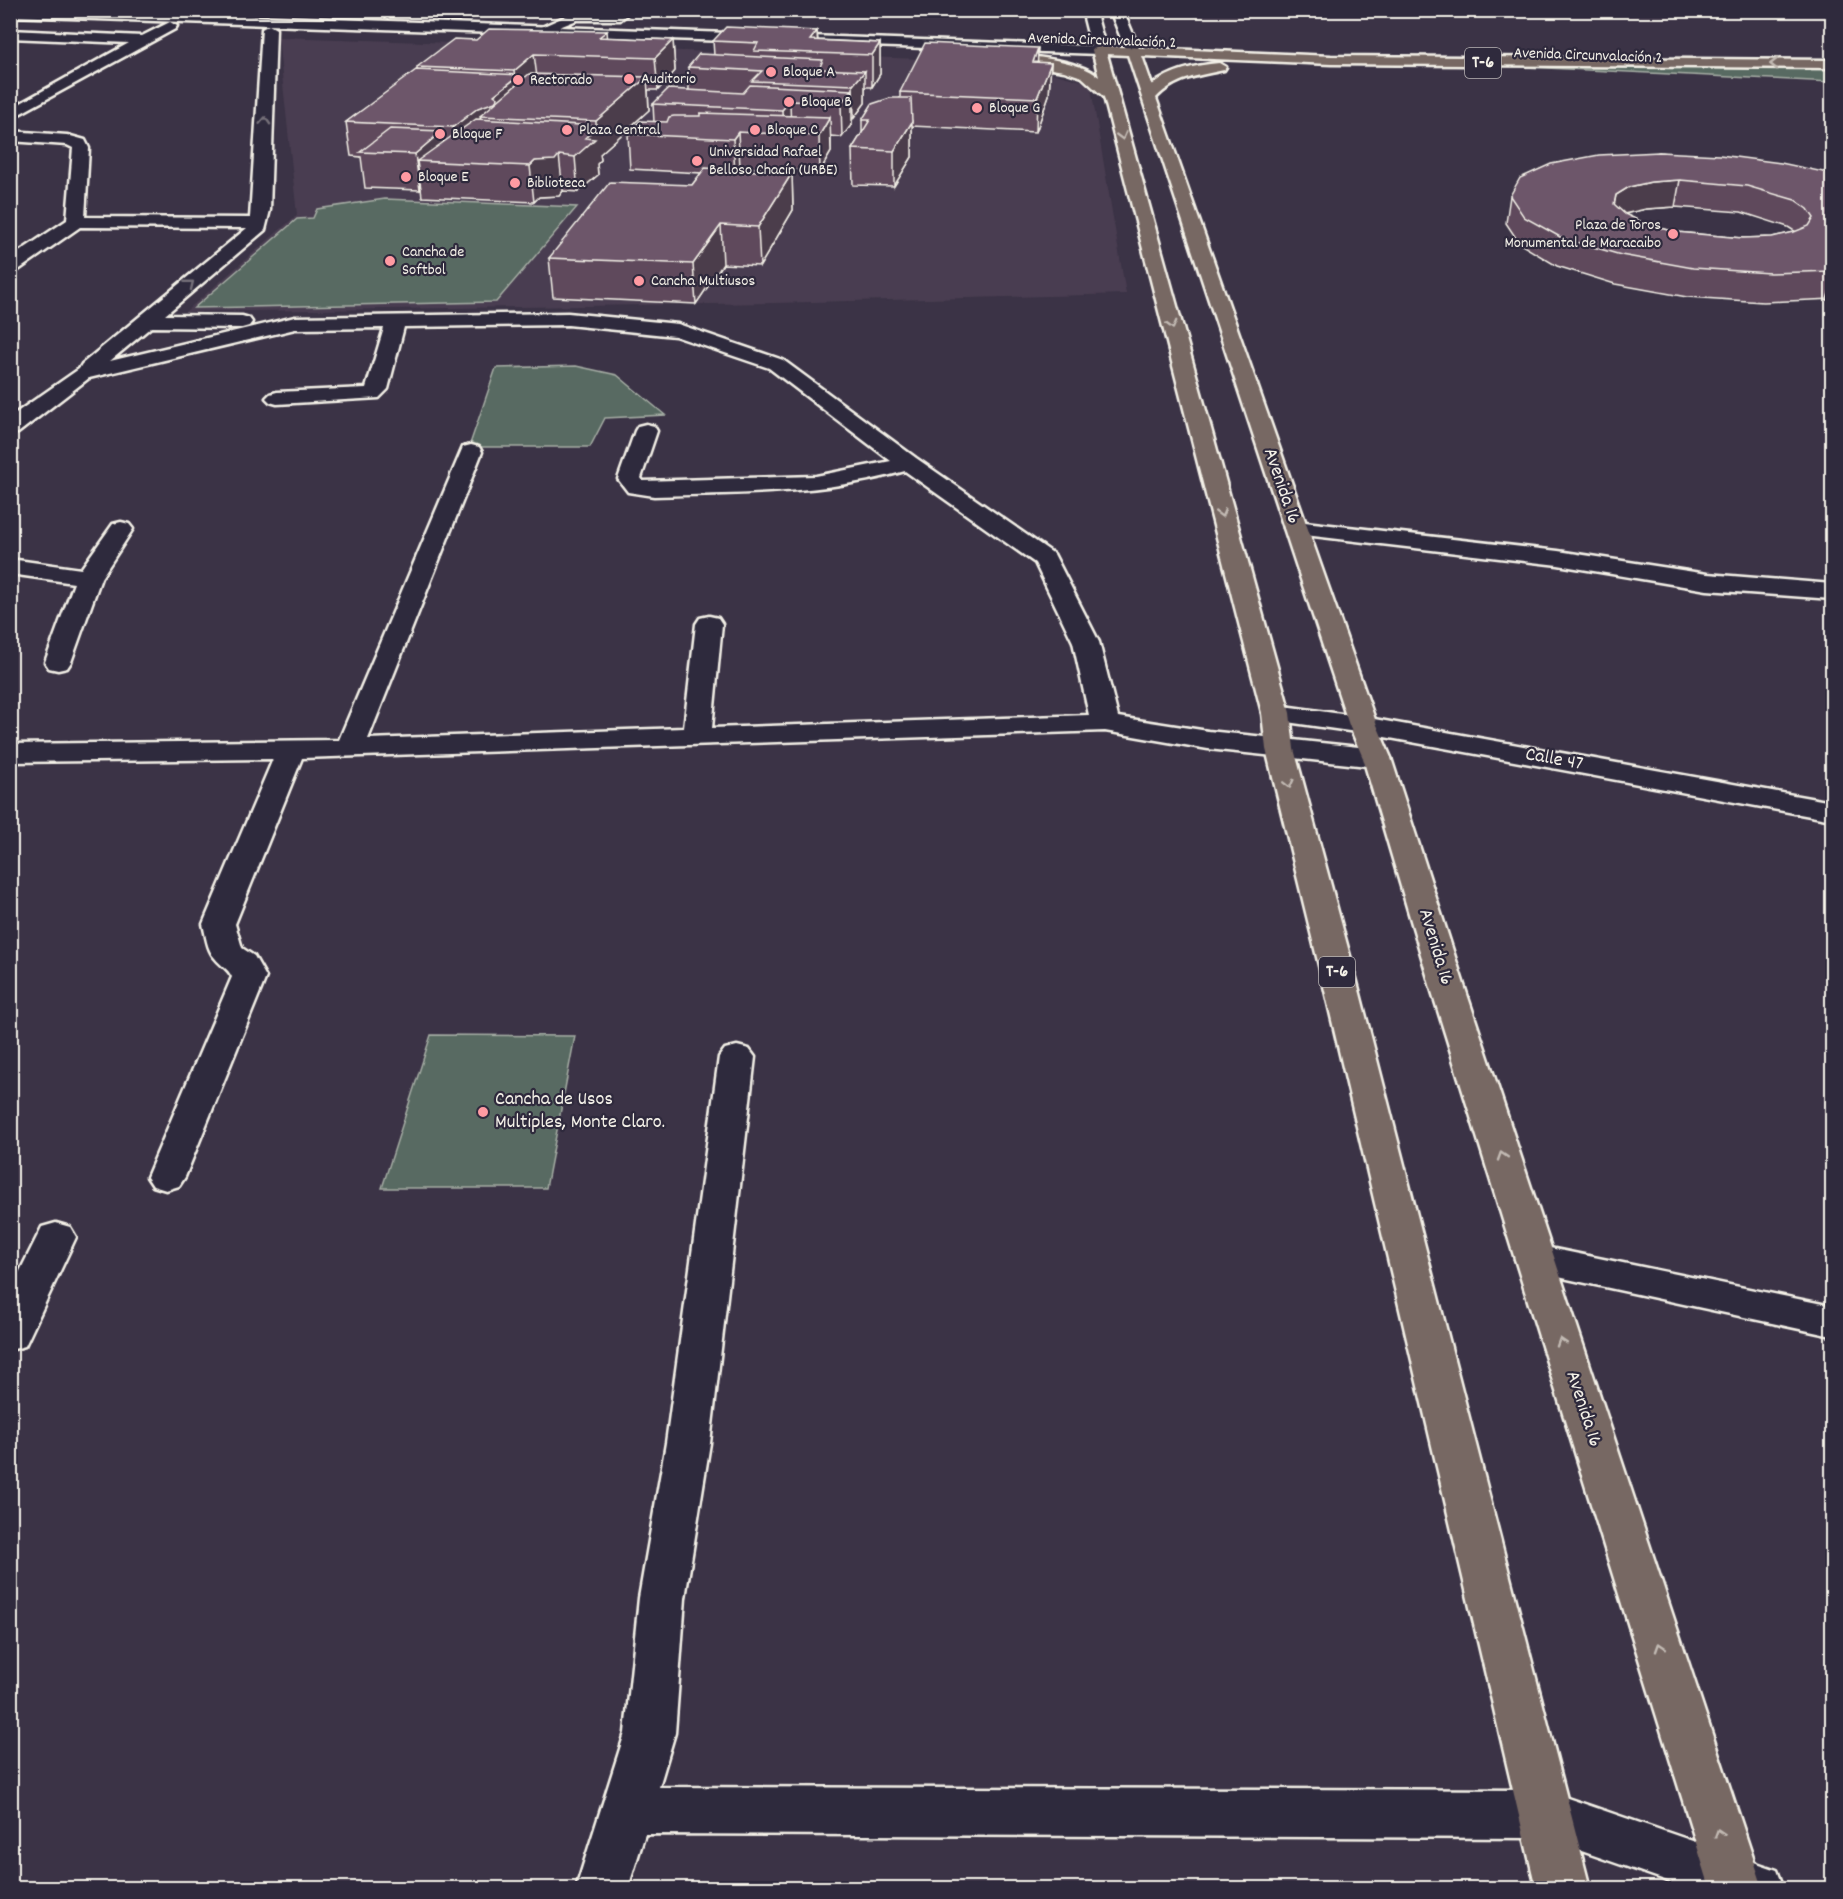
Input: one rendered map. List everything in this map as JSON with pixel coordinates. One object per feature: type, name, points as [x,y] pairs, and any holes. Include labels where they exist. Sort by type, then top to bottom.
[{"type":"highway","points":[[1122,26],[1152,41],[1231,57]]},
{"type":"highway","points":[[983,50],[1066,67],[1087,74],[1111,95]]},
{"type":"highway","name":"Avenida Circunvalación 2","points":[[1100,55],[1510,63],[1833,64]]},
{"type":"highway","name":"T-6","points":[[1100,55],[1276,713],[1280,749],[1339,978],[1563,1888]]},
{"type":"highway","name":"Avenida Circunvalación 2","points":[[1135,56],[1252,64],[1660,77]]},
{"type":"highway","name":"Avenida 16","points":[[1135,56],[1363,725],[1377,758],[1535,1259],[1743,1886]]},
{"type":"highway","points":[[1149,97],[1158,86],[1180,75],[1204,68],[1252,64]]},
{"type":"street","points":[[542,30],[589,10]]},
{"type":"street","points":[[575,16],[615,17],[626,10]]},
{"type":"street","points":[[1082,32],[1088,10]]},
{"type":"street","name":"Avenida 16","points":[[1116,10],[1135,56]]},
{"type":"street","name":"Avenida Circunvalación 2","points":[[10,12],[542,30],[1100,55]]},
{"type":"street","name":"Avenida Circunvalación 2","points":[[10,20],[983,50]]},
{"type":"street","points":[[10,114],[170,26]]},
{"type":"street","points":[[10,428],[82,374],[256,230],[261,210],[269,29]]},
{"type":"street","points":[[983,50],[1035,43],[1082,32]]},
{"type":"street","points":[[1082,32],[1100,55]]},
{"type":"street","points":[[10,34],[146,40]]},
{"type":"street","points":[[10,136],[79,143],[81,148],[76,222]]},
{"type":"street","points":[[10,267],[76,222],[258,223]]},
{"type":"street","points":[[145,321],[295,323],[568,319],[678,330],[776,364],[908,463],[1045,559],[1086,642],[1105,723]]},
{"type":"street","points":[[277,399],[372,394],[377,388],[396,321]]},
{"type":"street","points":[[82,374],[295,323]]},
{"type":"street","points":[[646,431],[629,479],[636,487],[654,489],[816,483],[908,463]]},
{"type":"street","points":[[350,748],[471,452]]},
{"type":"street","points":[[1296,528],[1558,558],[1707,582],[1833,592]]},
{"type":"street","points":[[58,662],[88,578],[121,529]]},
{"type":"street","points":[[10,566],[88,578]]},
{"type":"street","points":[[697,736],[709,624]]},
{"type":"street","name":"Calle 47","points":[[1276,713],[1363,725],[1833,811]]},
{"type":"street","points":[[10,753],[291,750],[1105,723],[1208,740],[1377,758]]},
{"type":"street","points":[[166,1177],[249,976],[242,963],[227,952],[219,924],[291,750]]},
{"type":"street","points":[[602,1888],[650,1733],[662,1598],[688,1443],[737,1057]]},
{"type":"street","points":[[10,1335],[56,1237]]},
{"type":"street","points":[[1535,1259],[1833,1321]]},
{"type":"street","points":[[626,1810],[1544,1814],[1743,1886]]},
{"type":"shaded area","name":"Universidad Rafael Belloso Chacín (URBE)","points":[[278,37],[1008,62],[1090,83],[1126,294],[772,303],[185,312],[297,215]]},
{"type":"green space","points":[[1526,67],[1832,68],[1832,82]]},
{"type":"green space","name":"Cancha de Softbol","points":[[385,199],[577,207],[496,302],[194,308],[297,219],[313,218],[317,209]]},
{"type":"green space","points":[[576,366],[617,375],[665,415],[605,418],[590,447],[469,447],[496,368]]},
{"type":"green space","name":"Cancha de Usos Multiples, Monte Claro.","points":[[431,1035],[575,1036],[546,1188],[382,1188]]},
{"type":"building","points":[[726,27],[817,31],[810,40],[880,43],[872,55],[754,51],[758,43],[713,41]]},
{"type":"building","points":[[489,29],[607,31],[599,37],[673,40],[655,58],[534,54],[514,71],[417,67],[454,39],[476,40]]},
{"type":"building","points":[[925,43],[1038,48],[1033,62],[1051,63],[1037,98],[900,92]]},
{"type":"building","name":"Bloque A","points":[[699,54],[823,60],[819,69],[865,71],[853,85],[752,81],[762,71],[688,67]]},
{"type":"building","points":[[416,70],[520,75],[494,95],[498,98],[495,102],[478,108],[453,127],[346,122]]},
{"type":"building","points":[[529,74],[647,77],[596,121],[480,116]]},
{"type":"building","points":[[750,85],[852,90],[841,103],[790,101],[782,110],[653,104],[668,89],[743,93]]},
{"type":"building","points":[[890,98],[911,98],[912,122],[894,151],[852,149],[870,120],[862,120],[872,104]]},
{"type":"building","points":[[700,113],[830,117],[819,136],[738,132],[733,139],[628,134],[640,121],[667,122],[669,117],[700,116]]},
{"type":"building","points":[[476,119],[598,126],[585,138],[595,139],[575,157],[559,155],[555,160],[535,161],[530,166],[417,161]]},
{"type":"building","points":[[390,129],[442,131],[415,154],[360,152]]},
{"type":"building","points":[[1659,152],[1720,155],[1781,163],[1833,174],[1833,271],[1770,273],[1693,268],[1621,255],[1562,238],[1524,217],[1510,196],[1520,178],[1551,164],[1599,155]],"holes":[[[1680,180],[1747,186],[1795,200],[1808,209],[1814,218],[1809,226],[1794,232],[1772,237],[1743,238],[1676,232],[1646,224],[1625,214],[1614,204],[1616,195],[1629,187],[1651,182]]]},
{"type":"building","points":[[705,168],[792,173],[758,227],[721,225],[693,264],[549,258],[610,182],[692,185]]},
{"type":"place","name":"Bloque A","points":[[771,72]]},
{"type":"place","name":"Auditorio","points":[[629,79]]},
{"type":"place","name":"Rectorado","points":[[518,80]]},
{"type":"place","name":"Bloque B","points":[[789,102]]},
{"type":"place","name":"Bloque G","points":[[977,108]]},
{"type":"place","name":"Plaza Central","points":[[567,130]]},
{"type":"place","name":"Bloque C","points":[[755,130]]},
{"type":"place","name":"Bloque F","points":[[440,134]]},
{"type":"place","name":"Universidad Rafael Belloso Chacín (URBE)","points":[[697,161]]},
{"type":"place","name":"Bloque E","points":[[406,177]]},
{"type":"place","name":"Biblioteca","points":[[515,183]]},
{"type":"place","name":"Plaza de Toros Monumental de Maracaibo","points":[[1673,234]]},
{"type":"place","name":"Cancha de Softbol","points":[[390,261]]},
{"type":"place","name":"Cancha Multiusos","points":[[639,281]]},
{"type":"place","name":"Cancha de Usos Multiples, Monte Claro.","points":[[483,1112]]}]
